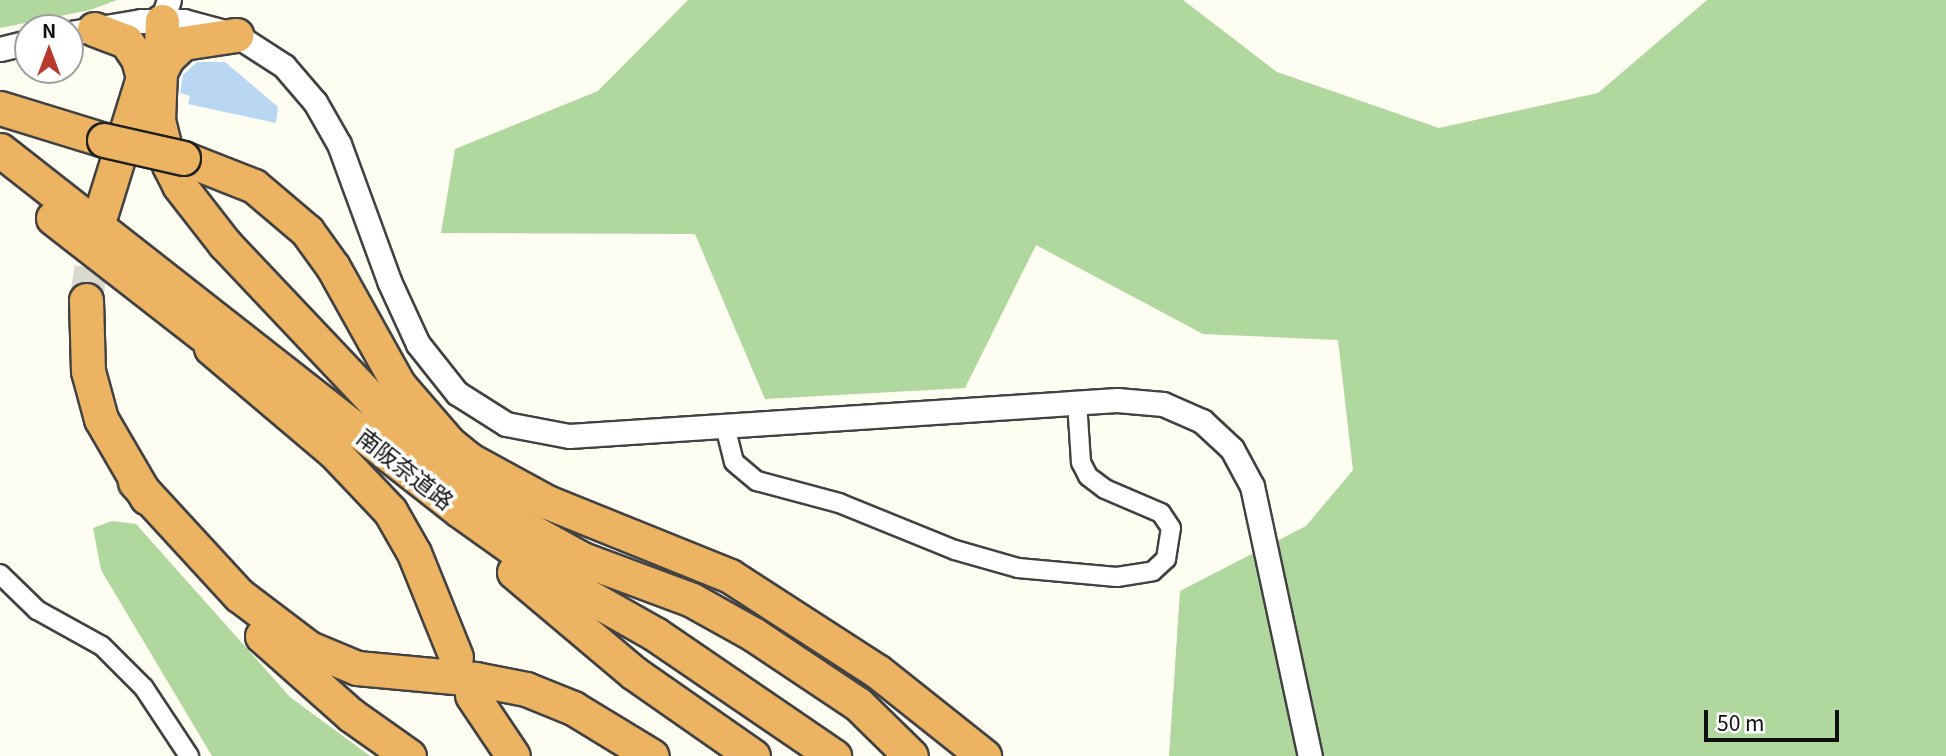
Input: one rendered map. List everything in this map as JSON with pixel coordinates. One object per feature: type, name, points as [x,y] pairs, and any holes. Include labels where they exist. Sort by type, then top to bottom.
[{"type":"highway","points":[[101,212],[150,79],[166,10]]},
{"type":"highway","points":[[84,31],[126,41],[138,59],[150,79],[169,165],[198,213],[346,375],[438,464],[526,528],[582,559],[720,614],[858,704],[911,756]]},
{"type":"highway","points":[[150,79],[184,43],[236,35]]},
{"type":"highway","points":[[0,108],[104,140],[183,158],[254,186],[307,231],[332,267],[398,384],[449,443],[470,460],[547,502],[730,576],[899,687],[984,756]]},
{"type":"highway","name":"南阪奈道路","points":[[0,150],[459,510],[548,574],[654,634],[834,756]]},
{"type":"highway","name":"南阪奈道路","points":[[0,174],[155,301],[454,522],[634,673],[754,756]]},
{"type":"highway","points":[[86,300],[86,344],[94,394],[115,449],[135,482],[195,563],[266,640],[351,715],[409,756]]},
{"type":"highway","points":[[155,301],[332,452],[390,511],[414,552],[456,657]]},
{"type":"highway","points":[[135,482],[239,595],[309,648],[333,660],[383,672],[475,679],[526,689],[594,719],[652,756]]},
{"type":"highway","points":[[582,559],[738,598],[889,698],[955,756]]},
{"type":"highway","points":[[472,695],[513,756]]},
{"type":"street","points":[[84,30],[166,10],[236,35],[284,66],[327,121],[402,313],[435,370],[457,393],[506,424],[536,432],[569,436],[1077,402],[1143,400],[1183,411],[1218,434],[1245,468],[1260,509],[1310,756]]},
{"type":"street","points":[[725,426],[734,462],[757,481],[839,503],[978,558],[1018,568],[1117,577],[1153,571],[1166,559],[1171,528],[1161,513],[1105,489],[1088,476],[1081,463],[1077,402]]},
{"type":"street","points":[[0,574],[37,610],[102,646],[144,688],[189,756]]},
{"type":"green space","points":[[0,0],[117,0],[70,14],[14,14],[14,25],[0,28]]},
{"type":"green space","points":[[688,0],[1183,0],[1277,72],[1439,128],[1598,93],[1707,0],[1946,0],[1946,756],[1169,756],[1180,591],[1306,526],[1353,470],[1338,340],[1203,334],[1036,245],[965,388],[765,399],[695,234],[441,233],[455,149],[598,91]]},
{"type":"green space","points":[[112,521],[136,524],[290,697],[370,756],[212,756],[101,570],[93,528]]},
{"type":"water","points":[[197,62],[225,62],[278,107],[276,123],[188,104],[190,96],[180,93],[183,75]]},
{"type":"tunnel","points":[[86,300],[98,223]]}]
